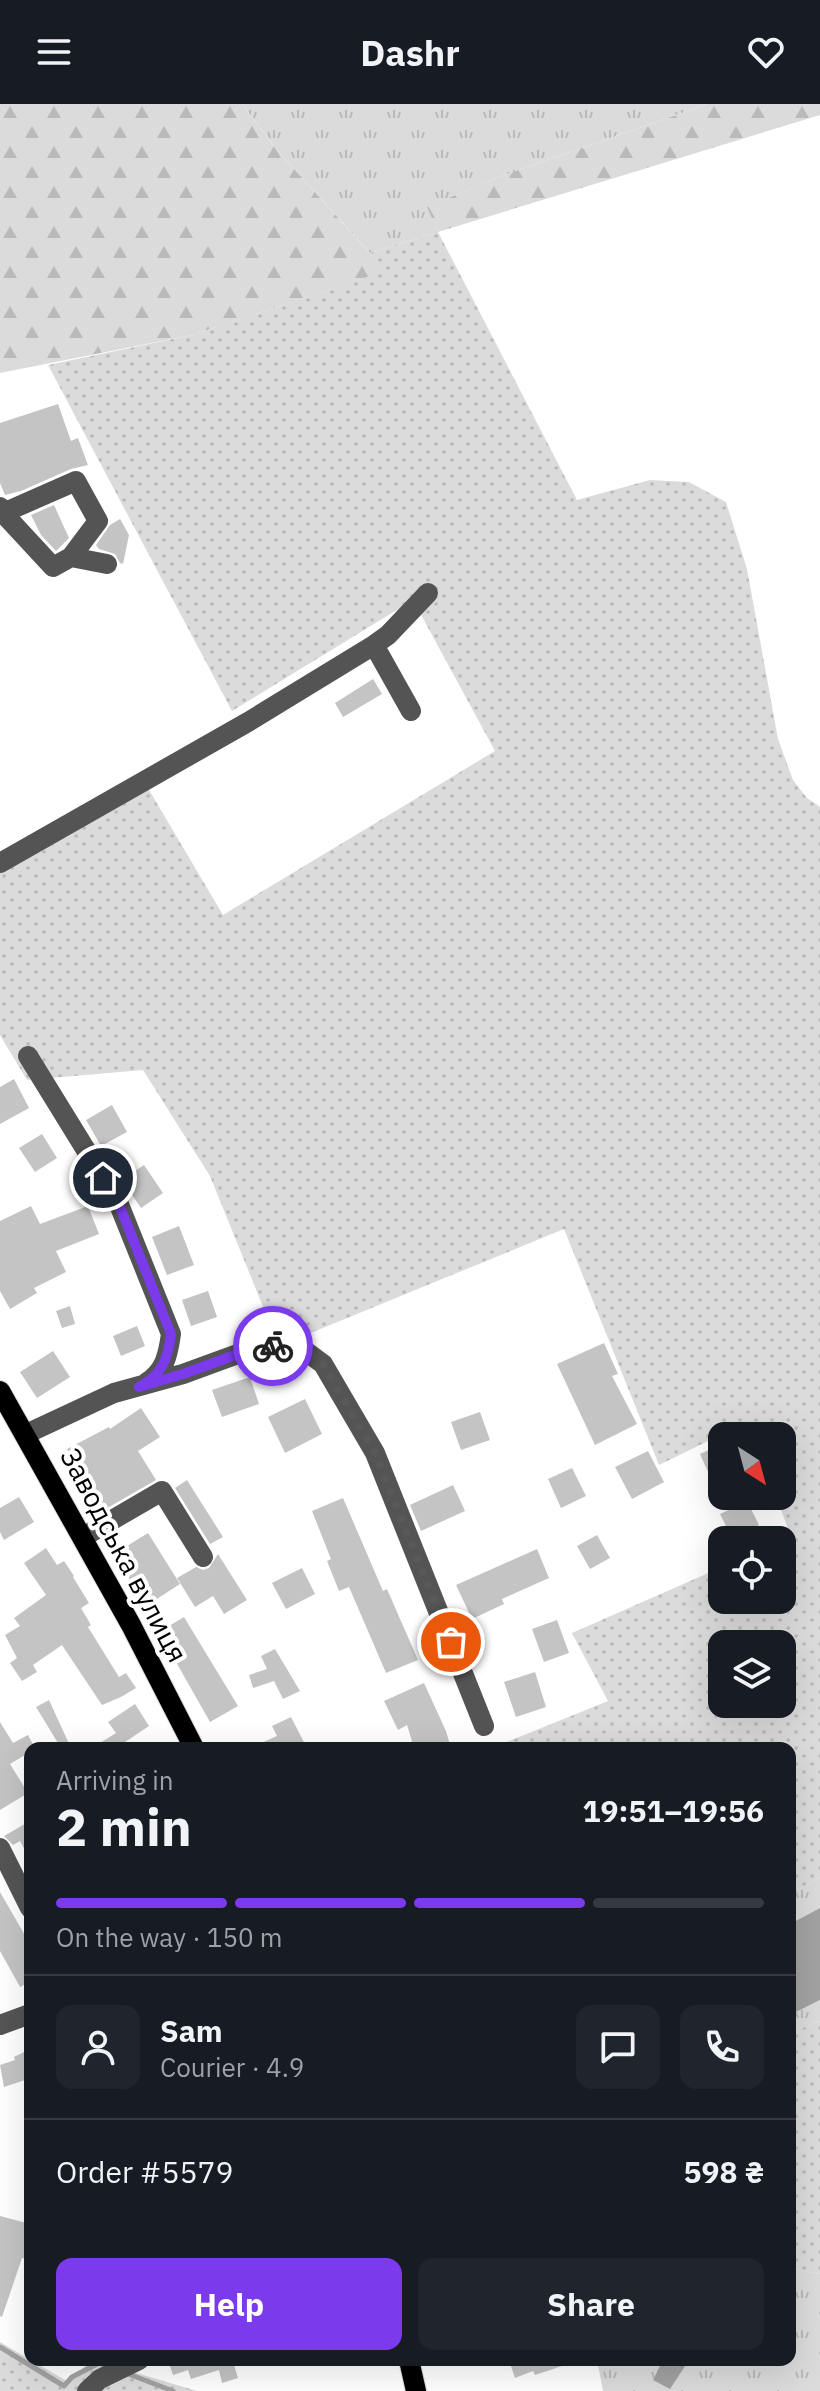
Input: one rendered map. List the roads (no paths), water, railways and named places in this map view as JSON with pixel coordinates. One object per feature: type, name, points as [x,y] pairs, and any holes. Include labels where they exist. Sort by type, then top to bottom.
[{"type":"main road","name":"Заводська вулиця","points":[[3,1402],[26,1434],[83,1537],[191,1742]]},
{"type":"main road","points":[[410,2366],[416,2391]]},
{"type":"street","points":[[76,481],[98,521],[71,557],[53,567],[1,510],[76,481]]},
{"type":"street","points":[[71,557],[107,564]]},
{"type":"street","points":[[0,863],[248,722],[374,645],[388,635],[428,593]]},
{"type":"street","points":[[374,645],[411,711]]},
{"type":"street","points":[[28,1056],[118,1202],[171,1334],[168,1356],[159,1373],[139,1387]]},
{"type":"street","points":[[26,1434],[114,1393],[183,1374],[257,1347],[296,1344],[323,1364],[375,1453],[484,1726]]},
{"type":"street","points":[[83,1537],[162,1491],[203,1557]]},
{"type":"street","points":[[0,1848],[24,1896]]},
{"type":"street","points":[[0,2025],[24,2016]]},
{"type":"street","points":[[94,2385],[128,2366]]},
{"type":"waterway","points":[[0,2347],[24,2362]]},
{"type":"waterway","points":[[31,2366],[64,2386],[72,2377],[93,2366]]},
{"type":"waterway","points":[[126,2373],[173,2391]]}]
